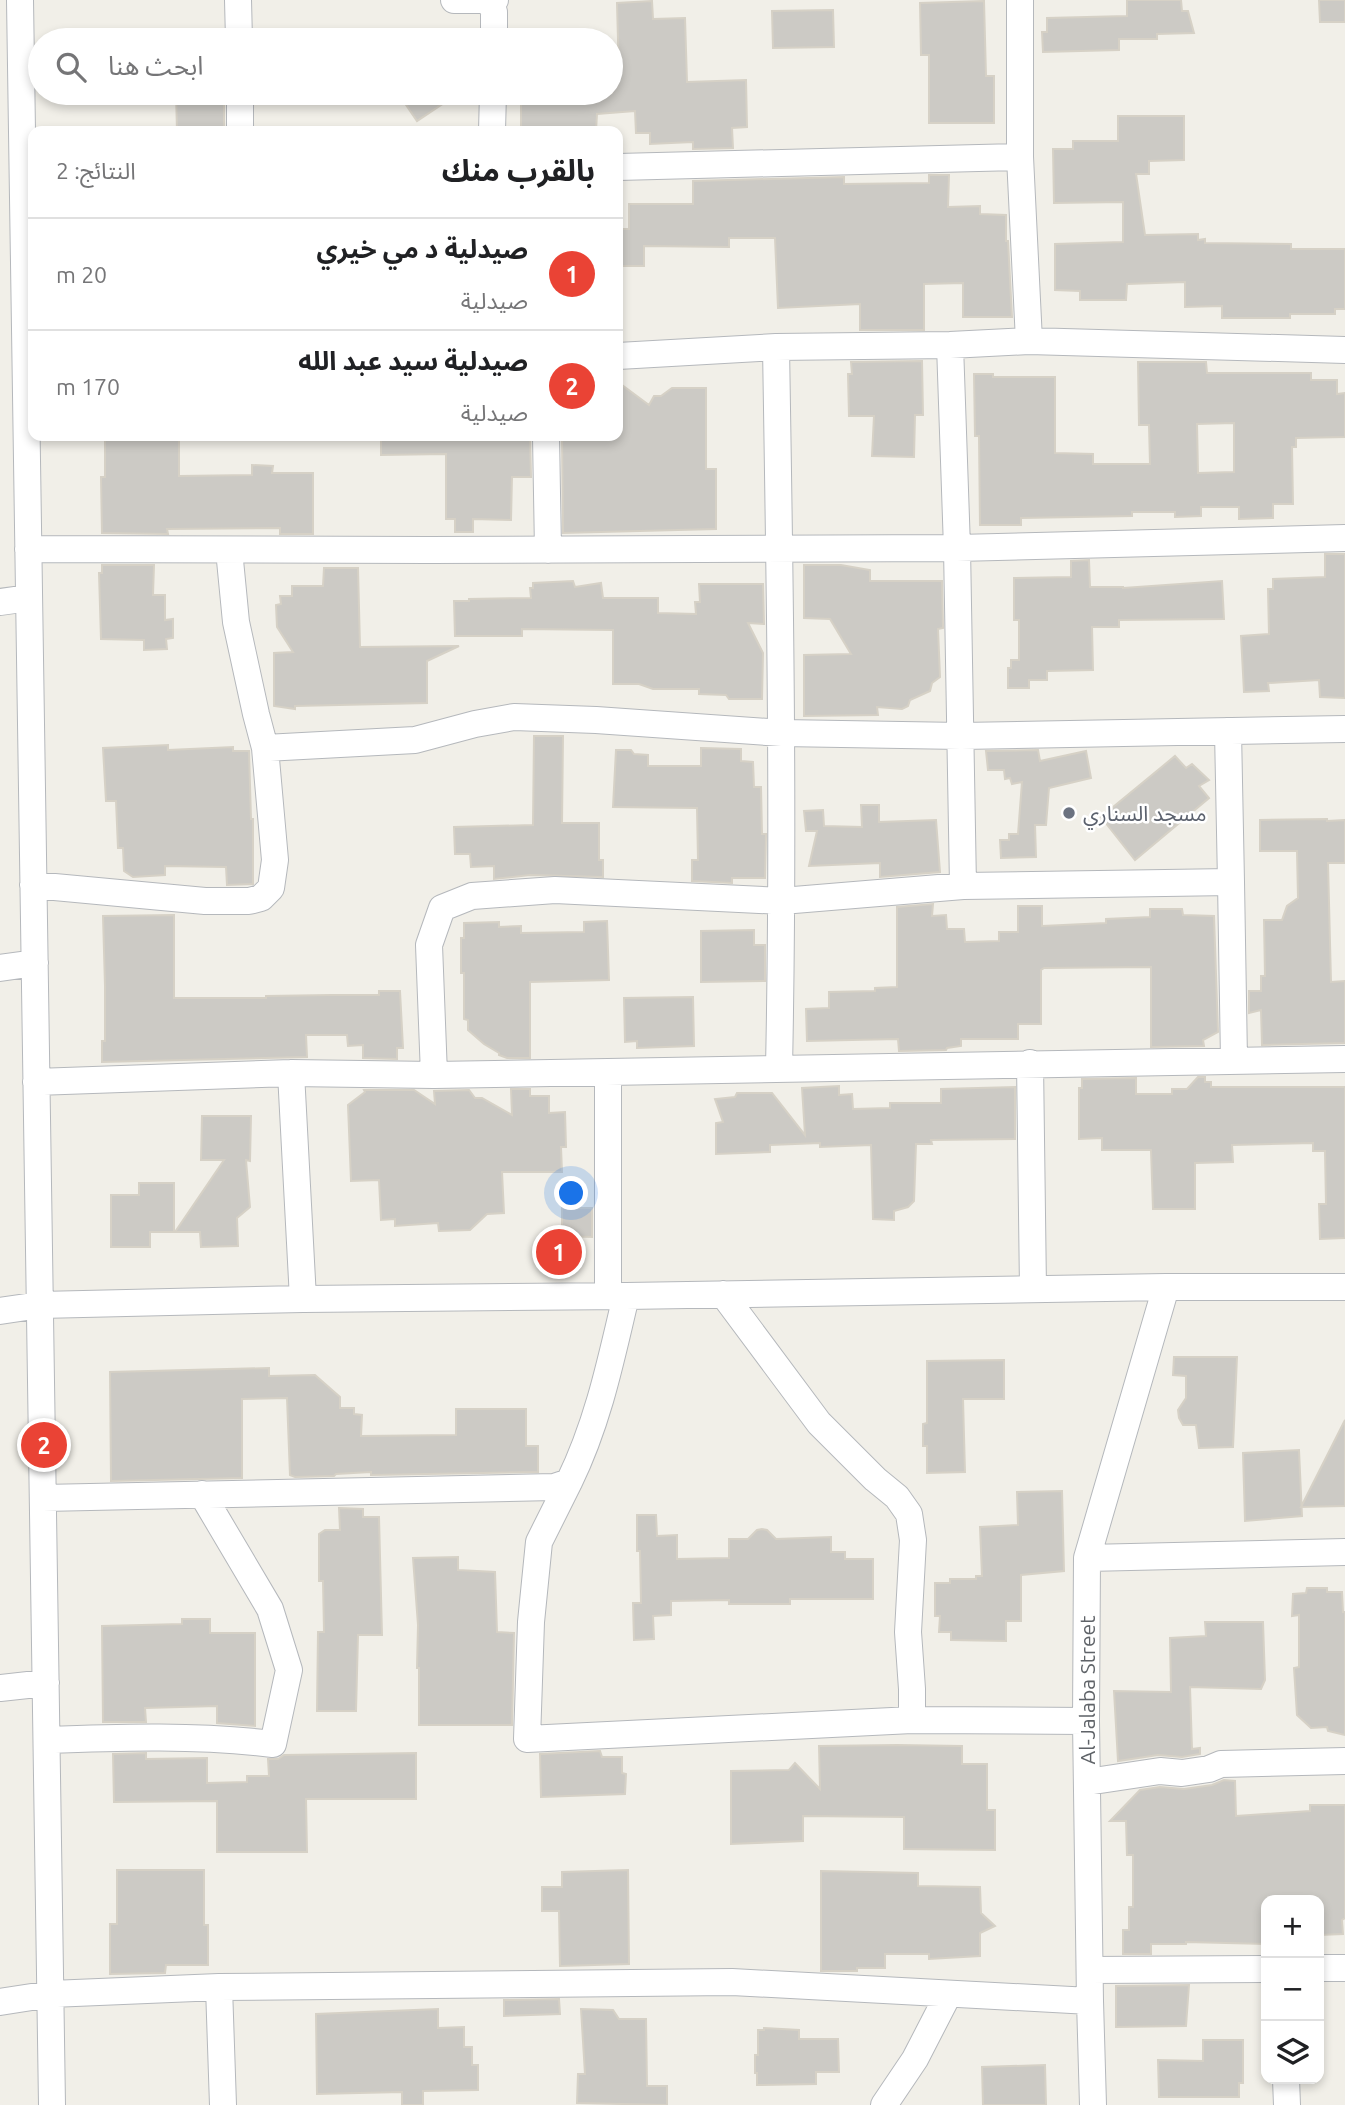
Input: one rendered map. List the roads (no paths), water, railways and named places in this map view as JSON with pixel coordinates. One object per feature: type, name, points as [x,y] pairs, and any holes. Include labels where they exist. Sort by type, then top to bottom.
[{"type":"street","points":[[20,0],[19,186],[28,348]]},
{"type":"street","points":[[238,0],[239,28]]},
{"type":"street","points":[[454,0],[492,1],[494,28]]},
{"type":"street","points":[[1020,0],[1020,157],[1029,341]]},
{"type":"street","points":[[240,105],[240,126]]},
{"type":"street","points":[[492,105],[492,126]]},
{"type":"street","points":[[623,167],[1020,157]]},
{"type":"street","points":[[623,356],[776,346],[950,345],[1029,341],[1345,350]]},
{"type":"street","points":[[950,345],[957,548],[963,886]]},
{"type":"street","points":[[776,346],[782,733],[779,1068]]},
{"type":"street","points":[[29,441],[28,549],[52,2105]]},
{"type":"street","points":[[546,441],[548,550]]},
{"type":"street","points":[[28,549],[957,548],[1345,538]]},
{"type":"street","points":[[33,885],[205,901],[248,901],[261,898],[271,888],[275,860],[265,748],[236,622],[229,550]]},
{"type":"street","points":[[0,602],[29,598]]},
{"type":"street","points":[[265,748],[415,740],[514,717],[782,733],[961,736],[1345,729]]},
{"type":"street","points":[[1228,731],[1234,1060]]},
{"type":"street","points":[[434,1075],[429,945],[442,908],[472,896],[555,890],[782,901],[963,886],[1231,882]]},
{"type":"street","points":[[0,968],[34,963]]},
{"type":"street","points":[[36,1082],[291,1073],[434,1075],[1345,1059]]},
{"type":"street","points":[[1031,1063],[1034,1289]]},
{"type":"street","points":[[608,1072],[617,1296],[604,1394],[578,1464],[540,1542],[531,1622],[527,1739],[912,1720],[1086,1721]]},
{"type":"street","points":[[291,1073],[303,1299]]},
{"type":"street","name":"Al-Jalaba Street","points":[[1093,2105],[1086,1721],[1087,1558],[1166,1287]]},
{"type":"street","points":[[0,1311],[40,1305],[303,1299],[1345,1287]]},
{"type":"street","points":[[723,1294],[820,1423],[874,1479],[897,1497],[909,1514],[913,1540],[908,1632],[912,1720]]},
{"type":"street","points":[[43,1498],[554,1488],[569,1482]]},
{"type":"street","points":[[47,1740],[108,1737],[230,1739],[272,1744],[289,1670],[270,1609],[202,1494]]},
{"type":"street","points":[[1087,1558],[1345,1552]]},
{"type":"street","points":[[0,1688],[46,1683]]},
{"type":"street","points":[[1087,1782],[1160,1771],[1182,1773],[1209,1769],[1221,1764],[1345,1761]]},
{"type":"street","points":[[1324,1968],[1345,1968]]},
{"type":"street","points":[[1090,1970],[1261,1969]]},
{"type":"street","points":[[0,2002],[51,1994],[219,1986],[732,1982],[1090,2001]]},
{"type":"street","points":[[219,1986],[223,2105]]},
{"type":"street","points":[[884,2105],[915,2059],[948,1995]]},
{"type":"street","points":[[1286,2084],[1287,2105]]},
{"type":"place","name":"مسجد السناري","points":[[1069,813]]},
{"type":"place","name":"صيدلية د مي خيري","points":[[559,1252]]},
{"type":"place","name":"صيدلية سيد عبد الله","points":[[44,1445]]}]
